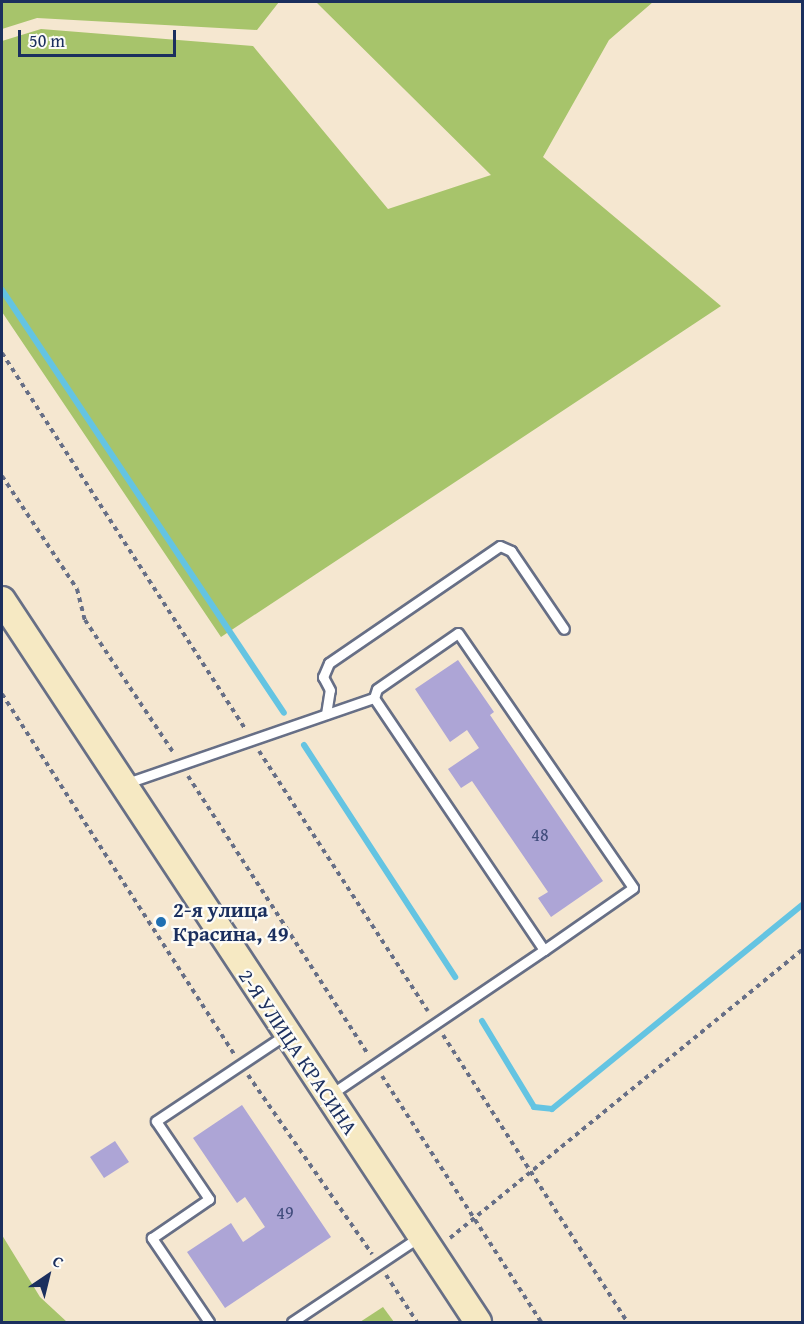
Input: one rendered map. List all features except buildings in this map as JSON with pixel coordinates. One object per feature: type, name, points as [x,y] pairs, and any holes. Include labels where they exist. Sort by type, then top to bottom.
[{"type":"main road","name":"2-Я УЛИЦА КРАСИНА","points":[[2,600],[478,1323]]},
{"type":"lane","points":[[326,714],[330,690],[323,677],[329,663],[500,546],[511,551],[564,629]]},
{"type":"lane","points":[[124,784],[374,698],[378,689],[458,633],[633,888],[328,1096]]},
{"type":"lane","points":[[374,698],[544,950]]},
{"type":"lane","points":[[209,1323],[152,1238],[209,1199],[156,1122],[286,1034]]},
{"type":"lane","points":[[292,1323],[379,1264],[427,1244]]},
{"type":"path","points":[[2,353],[532,1172],[627,1323]]},
{"type":"path","points":[[2,476],[78,589],[85,620],[180,763],[541,1323]]},
{"type":"path","points":[[2,694],[241,1065],[379,1264],[417,1323]]},
{"type":"path","points":[[427,1244],[475,1218],[802,951]]},
{"type":"green space","points":[[2,2],[279,2],[257,30],[37,18],[2,29]]},
{"type":"green space","points":[[316,2],[653,2],[609,40],[543,157],[721,306],[221,637],[2,312],[2,41],[41,29],[253,46],[388,209],[491,175]]},
{"type":"green space","points":[[2,1235],[40,1297],[67,1322],[2,1322]]},
{"type":"green space","points":[[383,1307],[394,1322],[360,1322]]},
{"type":"waterway","points":[[2,290],[284,713]]},
{"type":"waterway","points":[[304,745],[455,977]]},
{"type":"waterway","points":[[482,1021],[534,1107],[552,1109],[802,905]]},
{"type":"place","name":"2-я улица Красина, 49","points":[[161,922]]}]
